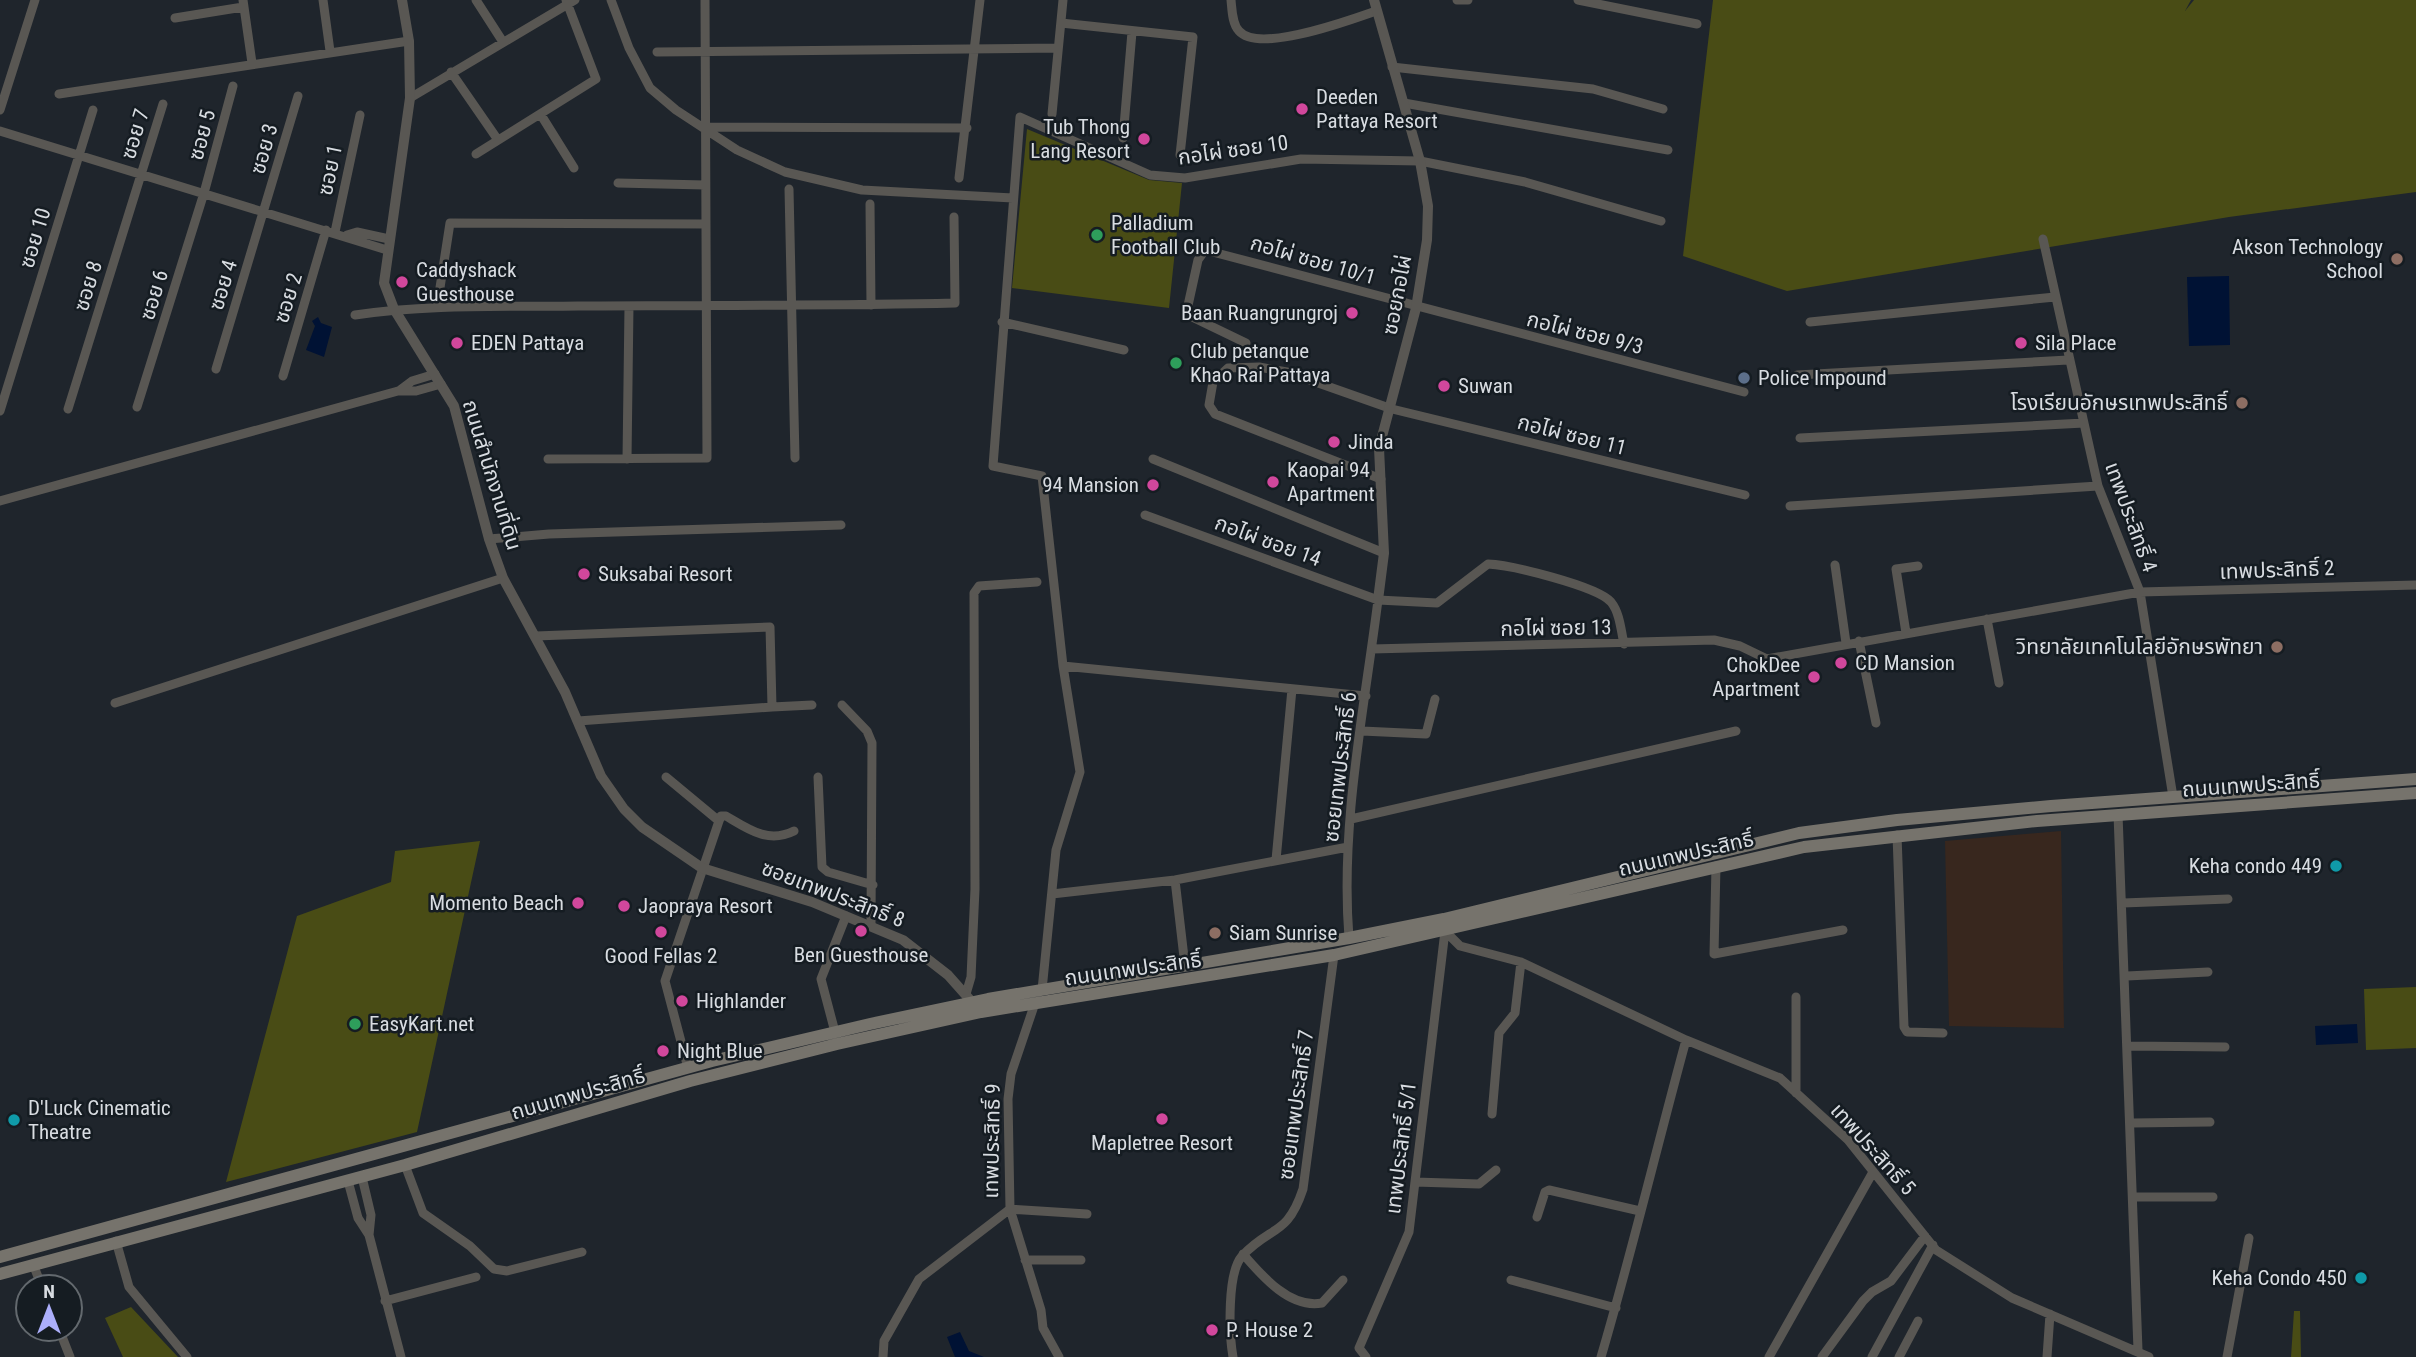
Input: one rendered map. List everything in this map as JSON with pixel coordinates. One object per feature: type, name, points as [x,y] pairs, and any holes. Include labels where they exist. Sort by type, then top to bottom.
[{"type":"main road","name":"ถนนเทพประสิทธิ์","points":[[0,1257],[688,1068],[835,1032],[971,1003],[1444,919],[1799,834],[1898,820],[2173,796],[2416,779]]},
{"type":"main road","name":"ถนนเทพประสิทธิ์","points":[[0,1274],[348,1181],[690,1081],[971,1003],[1035,1003],[1334,955],[1804,846],[2119,814],[2416,793]]},
{"type":"main road","points":[[1334,955],[1349,938]]},
{"type":"street","points":[[0,110],[35,0]]},
{"type":"street","points":[[323,0],[330,51]]},
{"type":"street","name":"ถนนสำนักงานที่ดิน","points":[[402,0],[409,41],[410,98],[384,283],[394,309],[454,406],[489,540],[503,578],[536,636],[578,721],[601,776],[624,809],[642,827],[702,868]]},
{"type":"street","points":[[476,0],[503,42]]},
{"type":"street","points":[[611,0],[629,48],[650,88],[676,110],[706,127],[737,150],[785,172],[862,190],[1013,198],[993,466],[1042,476],[1063,666],[1080,772],[1056,850],[1042,990]]},
{"type":"street","points":[[548,459],[706,458],[705,0]]},
{"type":"street","points":[[959,178],[980,0]]},
{"type":"street","points":[[1052,114],[1063,0]]},
{"type":"street","points":[[1231,0],[1235,24],[1240,33],[1251,38],[1314,31],[1375,6]]},
{"type":"street","points":[[1457,0],[1468,0]]},
{"type":"street","points":[[1578,0],[1697,24]]},
{"type":"street","points":[[410,98],[570,1],[596,79],[476,155]]},
{"type":"street","points":[[175,18],[243,3],[252,63]]},
{"type":"street","name":"ซอยกอไผ่","points":[[1375,6],[1404,103],[1428,206],[1427,240],[1416,308],[1392,409],[1379,448],[1384,553],[1378,600]]},
{"type":"street","points":[[1061,23],[1193,37],[1180,155]]},
{"type":"street","points":[[1123,138],[1132,32]]},
{"type":"street","points":[[59,94],[409,41]]},
{"type":"street","points":[[657,52],[1058,48]]},
{"type":"street","points":[[1392,67],[1592,89],[1663,108]]},
{"type":"street","points":[[452,72],[498,140]]},
{"type":"street","name":"ซอย 5","points":[[204,193],[233,86]]},
{"type":"street","name":"ซอย 3","points":[[264,211],[298,96]]},
{"type":"street","points":[[1404,103],[1668,150]]},
{"type":"street","name":"ซอย 7","points":[[142,174],[163,104]]},
{"type":"street","name":"ซอย 10","points":[[0,411],[93,110]]},
{"type":"street","name":"ซอย 1","points":[[330,231],[360,115]]},
{"type":"street","points":[[541,116],[574,168]]},
{"type":"street","name":"กอไผ่ ซอย 10","points":[[1013,198],[1020,117],[1150,175],[1185,178],[1301,159],[1419,161]]},
{"type":"street","points":[[706,127],[967,128]]},
{"type":"street","points":[[0,131],[330,231],[347,235],[357,232],[388,244]]},
{"type":"street","points":[[1419,161],[1537,184],[1661,221]]},
{"type":"street","name":"ซอย 8","points":[[68,409],[142,174]]},
{"type":"street","points":[[618,183],[705,185]]},
{"type":"street","points":[[789,188],[795,458]]},
{"type":"street","name":"ซอย 6","points":[[137,407],[204,193]]},
{"type":"street","points":[[870,204],[871,305]]},
{"type":"street","name":"ซอย 4","points":[[216,369],[264,211]]},
{"type":"street","points":[[355,315],[394,309],[437,307],[705,304],[793,307],[955,303],[954,217]]},
{"type":"street","points":[[437,307],[450,223],[705,224]]},
{"type":"street","name":"ซอย 2","points":[[283,376],[330,231]]},
{"type":"street","name":"เทพประสิทธิ์ 4","points":[[2043,239],[2098,486],[2140,592],[2173,796]]},
{"type":"street","name":"กอไผ่ ซอย 10/1","points":[[1245,343],[1190,316],[1186,310],[1198,260],[1205,250],[1416,308]]},
{"type":"street","points":[[1810,322],[2054,297]]},
{"type":"street","points":[[627,459],[629,306]]},
{"type":"street","name":"กอไผ่ ซอย 9/3","points":[[1416,308],[1744,392]]},
{"type":"street","points":[[1002,322],[1124,350]]},
{"type":"street","points":[[1797,375],[2068,360]]},
{"type":"street","name":"กอไผ่ ซอย 11","points":[[1381,479],[1215,414],[1209,405],[1213,382],[1227,368],[1243,366],[1287,372],[1392,409],[1745,495]]},
{"type":"street","points":[[0,501],[398,391],[412,381],[438,379]]},
{"type":"street","points":[[1800,438],[2084,424]]},
{"type":"street","points":[[1153,459],[1384,553]]},
{"type":"street","points":[[1790,506],[2098,486]]},
{"type":"street","name":"กอไผ่ ซอย 14","points":[[1145,515],[1378,600],[1437,603],[1482,568],[1494,564],[1525,570],[1605,597],[1616,610],[1624,644]]},
{"type":"street","points":[[489,540],[550,534],[841,525]]},
{"type":"street","points":[[1835,565],[1846,643]]},
{"type":"street","points":[[1906,633],[1896,569],[1918,566]]},
{"type":"street","points":[[115,703],[503,578]]},
{"type":"street","points":[[971,1003],[975,888],[974,593],[979,586],[1037,582]]},
{"type":"street","name":"เทพประสิทธิ์ 2","points":[[1906,633],[2140,592],[2416,585]]},
{"type":"street","name":"ซอยเทพประสิทธิ์ 6","points":[[1349,938],[1345,895],[1348,847],[1378,600]]},
{"type":"street","points":[[1987,619],[1999,682]]},
{"type":"street","points":[[536,636],[770,627],[772,707]]},
{"type":"street","name":"กอไผ่ ซอย 13","points":[[1372,649],[1714,640],[1740,646],[1767,659],[1906,633]]},
{"type":"street","points":[[1859,641],[1876,723]]},
{"type":"street","points":[[1063,666],[1366,696]]},
{"type":"street","points":[[1276,860],[1292,689]]},
{"type":"street","points":[[1362,732],[1426,734],[1435,699]]},
{"type":"street","points":[[578,721],[812,705]]},
{"type":"street","points":[[842,705],[867,731],[872,743],[871,926]]},
{"type":"street","points":[[1351,819],[1736,731]]},
{"type":"street","points":[[666,777],[719,821]]},
{"type":"street","points":[[818,777],[822,867],[828,872],[873,885]]},
{"type":"street","points":[[2119,814],[2135,1197],[2138,1350]]},
{"type":"street","points":[[688,1068],[665,981],[721,816],[726,816],[753,833],[780,836],[794,831]]},
{"type":"street","points":[[1897,835],[1904,1027],[1907,1032],[1943,1032]]},
{"type":"street","points":[[1052,894],[1175,880],[1348,847]]},
{"type":"street","points":[[1716,866],[1714,954],[1843,930]]},
{"type":"street","name":"ซอยเทพประสิทธิ์ 8","points":[[702,868],[812,902],[903,940],[948,975],[971,1003]]},
{"type":"street","points":[[1175,880],[1185,966]]},
{"type":"street","points":[[2123,903],[2228,900]]},
{"type":"street","points":[[835,1032],[821,979],[846,916]]},
{"type":"street","name":"เทพประสิทธิ์ 5","points":[[1445,931],[1460,946],[1521,962],[1686,1040],[1780,1078],[1848,1140],[1933,1245],[2012,1298],[2149,1357]]},
{"type":"street","name":"เทพประสิทธิ์ 5/1","points":[[1366,1357],[1359,1348],[1409,1232],[1445,931]]},
{"type":"street","name":"ซอยเทพประสิทธิ์ 7","points":[[1243,1254],[1287,1223],[1296,1209],[1303,1189],[1334,955]]},
{"type":"street","points":[[1492,1114],[1499,1034],[1515,1013],[1521,962]]},
{"type":"street","points":[[2127,976],[2207,972]]},
{"type":"street","points":[[1796,1093],[1797,997]]},
{"type":"street","name":"เทพประสิทธิ์ 9","points":[[883,1357],[884,1341],[919,1279],[1010,1209],[1008,1098],[1011,1074],[1035,1003]]},
{"type":"street","points":[[1601,1357],[1686,1040]]},
{"type":"street","points":[[2129,1046],[2225,1046]]},
{"type":"street","points":[[2132,1122],[2210,1122]]},
{"type":"street","points":[[405,1165],[423,1213],[470,1246],[494,1269],[507,1271],[582,1252]]},
{"type":"street","points":[[1415,1182],[1479,1184],[1496,1170]]},
{"type":"street","points":[[1769,1357],[1873,1172]]},
{"type":"street","points":[[362,1177],[370,1215],[369,1235],[401,1357]]},
{"type":"street","points":[[348,1181],[358,1218],[369,1235]]},
{"type":"street","points":[[1537,1217],[1545,1192],[1549,1190],[1640,1211]]},
{"type":"street","points":[[2135,1197],[2213,1198]]},
{"type":"street","points":[[1059,1357],[1043,1328],[1010,1209],[1087,1214]]},
{"type":"street","points":[[1822,1357],[1863,1301],[1872,1292],[1891,1282],[1925,1237]]},
{"type":"street","points":[[2227,1357],[2249,1238]]},
{"type":"street","points":[[116,1241],[129,1287],[187,1357]]},
{"type":"street","points":[[1872,1357],[1933,1245]]},
{"type":"street","points":[[1233,1357],[1230,1340],[1234,1267],[1243,1254],[1280,1291],[1301,1301],[1322,1303],[1343,1280]]},
{"type":"street","points":[[1025,1260],[1081,1260]]},
{"type":"street","points":[[33,1264],[37,1273]]},
{"type":"street","points":[[385,1301],[476,1277]]},
{"type":"street","points":[[1511,1280],[1616,1308]]},
{"type":"street","points":[[2047,1357],[2050,1314]]},
{"type":"street","points":[[1899,1357],[1918,1321]]},
{"type":"shaded area","points":[[1713,0],[2191,0],[2185,11],[2194,0],[2416,0],[2416,192],[2229,217],[1787,291],[1683,256]]},
{"type":"shaded area","name":"Palladium Football Club","points":[[1027,129],[1149,180],[1182,183],[1169,308],[1012,288]]},
{"type":"shaded area","points":[[2061,831],[2064,1028],[1949,1026],[1945,841]]},
{"type":"shaded area","name":"EasyKart.net","points":[[480,841],[417,1132],[226,1182],[297,916],[391,882],[395,851]]},
{"type":"shaded area","points":[[2416,987],[2416,1048],[2366,1050],[2364,989]]},
{"type":"shaded area","points":[[131,1307],[178,1357],[123,1357],[105,1318]]},
{"type":"shaded area","points":[[2294,1311],[2300,1311],[2301,1357],[2291,1357]]},
{"type":"water","points":[[2229,276],[2230,345],[2189,346],[2187,277]]},
{"type":"water","points":[[318,317],[321,323],[332,327],[324,357],[306,350],[315,326],[312,321]]},
{"type":"water","points":[[2357,1024],[2358,1043],[2316,1045],[2315,1026]]},
{"type":"water","points":[[960,1332],[969,1351],[984,1357],[955,1357],[947,1337]]},
{"type":"place","name":"Deeden Pattaya Resort","points":[[1302,109]]},
{"type":"place","name":"Tub Thong Lang Resort","points":[[1144,139]]},
{"type":"place","name":"Palladium Football Club","points":[[1097,235]]},
{"type":"place","name":"Akson Technology School","points":[[2397,259]]},
{"type":"place","name":"Caddyshack Guesthouse","points":[[402,282]]},
{"type":"place","name":"Baan Ruangrungroj","points":[[1352,313]]},
{"type":"place","name":"EDEN Pattaya","points":[[457,343]]},
{"type":"place","name":"Sila Place","points":[[2021,343]]},
{"type":"place","name":"Club petanque Khao Rai Pattaya","points":[[1176,363]]},
{"type":"place","name":"Police Impound","points":[[1744,378]]},
{"type":"place","name":"Suwan","points":[[1444,386]]},
{"type":"place","name":"โรงเรียนอักษรเทพประสิทธิ์","points":[[2242,403]]},
{"type":"place","name":"Jinda","points":[[1334,442]]},
{"type":"place","name":"Kaopai 94 Apartment","points":[[1273,482]]},
{"type":"place","name":"94 Mansion","points":[[1153,485]]},
{"type":"place","name":"Suksabai Resort","points":[[584,574]]},
{"type":"place","name":"วิทยาลัยเทคโนโลยีอักษรพัทยา","points":[[2277,647]]},
{"type":"place","name":"CD Mansion","points":[[1841,663]]},
{"type":"place","name":"ChokDee Apartment","points":[[1814,677]]},
{"type":"place","name":"Keha condo 449","points":[[2336,866]]},
{"type":"place","name":"Momento Beach","points":[[578,903]]},
{"type":"place","name":"Jaopraya Resort","points":[[624,906]]},
{"type":"place","name":"Ben Guesthouse","points":[[861,931]]},
{"type":"place","name":"Good Fellas 2","points":[[661,932]]},
{"type":"place","name":"Siam Sunrise","points":[[1215,933]]},
{"type":"place","name":"Highlander","points":[[682,1001]]},
{"type":"place","name":"EasyKart.net","points":[[355,1024]]},
{"type":"place","name":"Night Blue","points":[[663,1051]]},
{"type":"place","name":"Mapletree Resort","points":[[1162,1119]]},
{"type":"place","name":"D'Luck Cinematic Theatre","points":[[14,1120]]},
{"type":"place","name":"Keha Condo 450","points":[[2361,1278]]},
{"type":"place","name":"P. House 2","points":[[1212,1330]]}]
